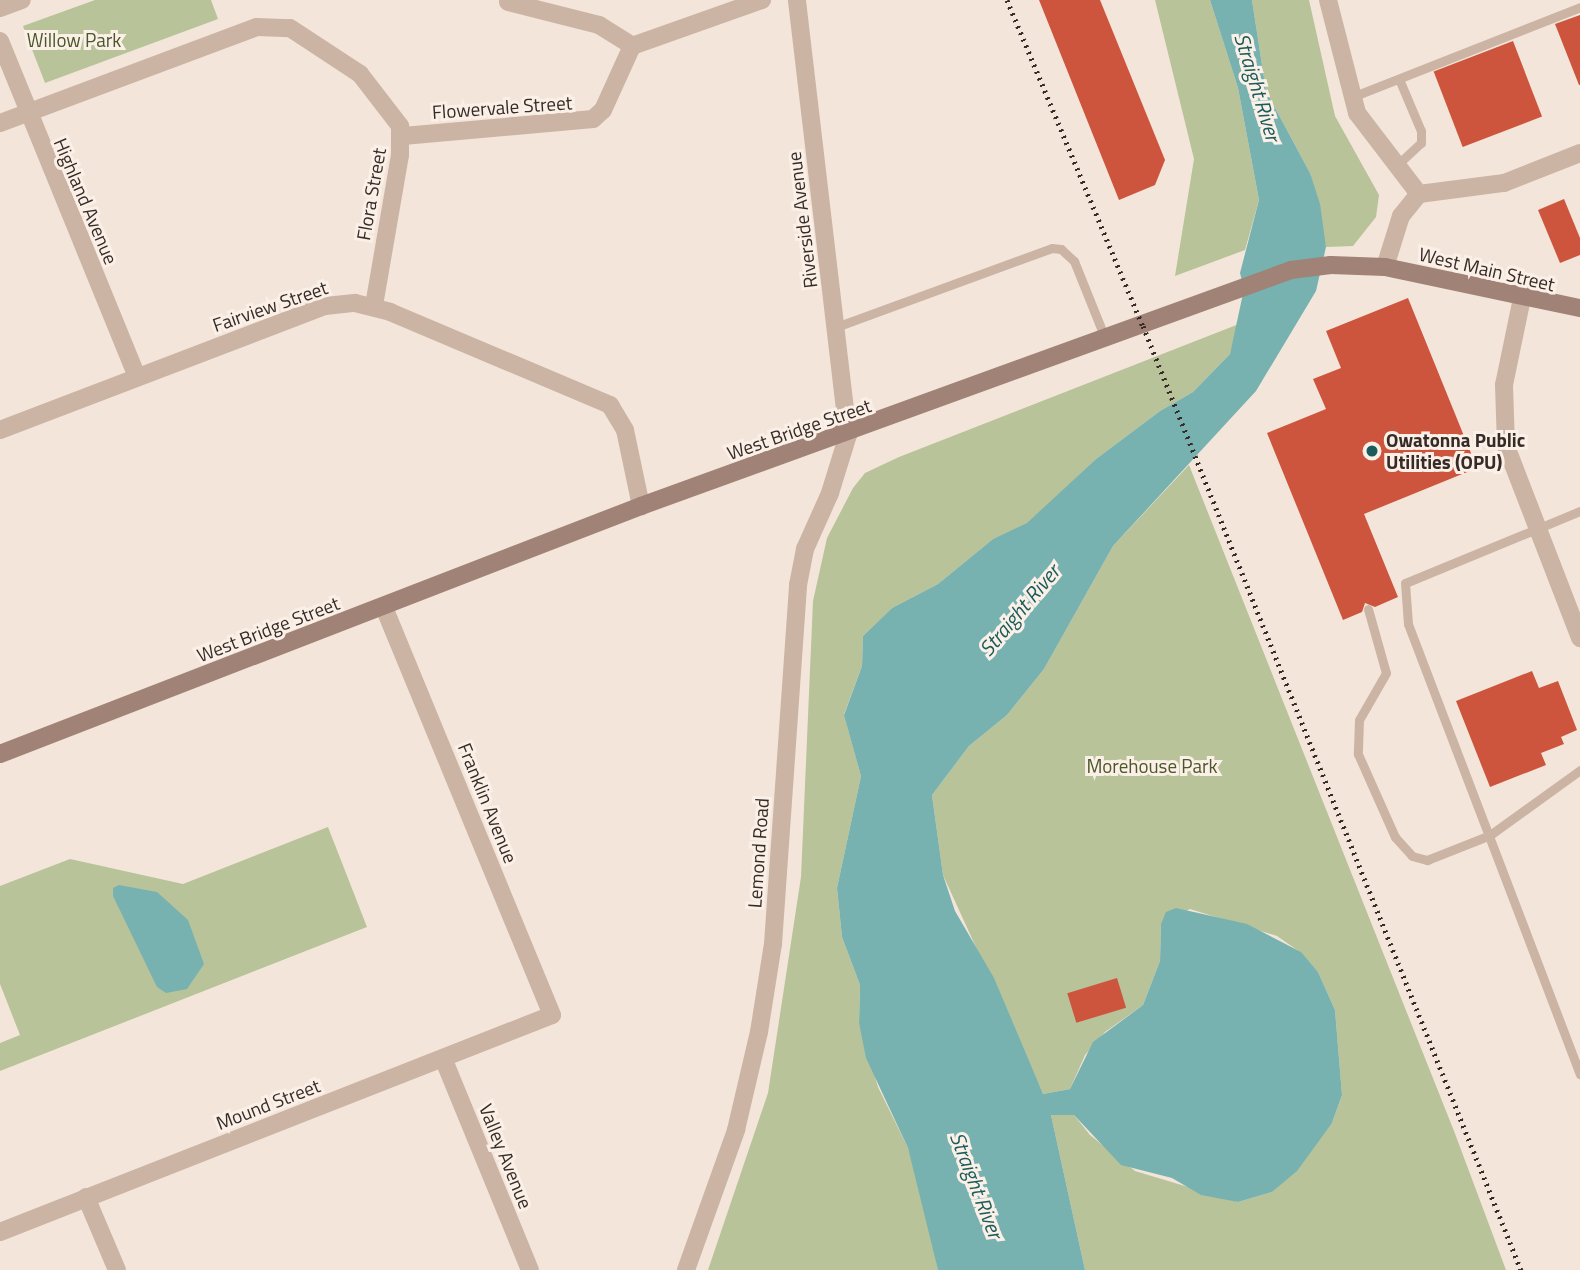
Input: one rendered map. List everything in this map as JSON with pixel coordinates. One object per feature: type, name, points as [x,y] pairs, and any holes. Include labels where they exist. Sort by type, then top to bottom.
[{"type":"main road","name":"West Bridge Street","points":[[0,754],[641,506],[848,435],[1291,270],[1351,265],[1385,268]]},
{"type":"main road","name":"West Main Street","points":[[1385,268],[1580,308]]},
{"type":"street","points":[[0,8],[22,0]]},
{"type":"street","points":[[508,2],[599,25],[632,46],[762,0]]},
{"type":"street","name":"Riverside Avenue","points":[[797,0],[848,435]]},
{"type":"street","points":[[1328,0],[1350,98],[1363,124],[1419,194]]},
{"type":"street","name":"Flora Street","points":[[0,123],[257,27],[279,24],[360,74],[397,119],[403,136],[374,306]]},
{"type":"street","name":"Highland Avenue","points":[[0,41],[136,376]]},
{"type":"street","name":"Flowervale Street","points":[[403,136],[593,119],[603,110],[632,46]]},
{"type":"street","points":[[1385,268],[1401,216],[1419,194],[1504,183],[1580,153]]},
{"type":"street","points":[[1522,298],[1502,415],[1509,455],[1580,638]]},
{"type":"street","name":"Fairview Street","points":[[0,430],[325,306],[374,306],[610,405],[625,430],[641,506]]},
{"type":"street","name":"Lemond Road","points":[[686,1270],[736,1130],[759,1031],[773,944],[798,585],[805,549],[830,494],[848,435]]},
{"type":"street","name":"Franklin Avenue","points":[[384,607],[552,1015]]},
{"type":"street","name":"Mound Street","points":[[0,1232],[552,1015]]},
{"type":"street","name":"Valley Avenue","points":[[443,1058],[530,1270]]},
{"type":"street","points":[[86,1197],[117,1270]]},
{"type":"lane","points":[[1350,98],[1580,7]]},
{"type":"lane","points":[[1396,166],[1421,143],[1421,131],[1399,79]]},
{"type":"lane","points":[[836,327],[1052,248],[1061,249],[1074,261],[1105,340]]},
{"type":"lane","points":[[1580,510],[1405,583],[1408,624],[1580,1074]]},
{"type":"lane","points":[[1368,609],[1386,673],[1359,720],[1358,754],[1395,837],[1412,856],[1427,860],[1489,836],[1580,770]]},
{"type":"green space","name":"Willow Park","points":[[95,0],[211,0],[218,19],[45,83],[23,26]]},
{"type":"green space","points":[[1155,0],[1210,0],[1238,88],[1259,200],[1245,250],[1175,276],[1194,159]]},
{"type":"green space","points":[[1252,0],[1309,0],[1335,116],[1379,195],[1376,217],[1353,246],[1326,247],[1310,173],[1266,91]]},
{"type":"green space","points":[[1239,324],[1230,354],[1193,392],[1160,411],[1096,459],[1027,524],[993,539],[938,584],[892,608],[863,636],[862,666],[844,714],[861,776],[837,888],[842,937],[860,985],[859,1023],[878,1087],[908,1148],[922,1192],[938,1270],[708,1270],[768,1093],[801,877],[813,601],[827,538],[853,488],[865,473],[899,457]]},
{"type":"green space","name":"Morehouse Park","points":[[1189,465],[1454,1131],[1506,1270],[1085,1270],[1051,1115],[1074,1115],[1090,1135],[1135,1171],[1238,1202],[1272,1192],[1332,1123],[1342,1095],[1335,1010],[1318,972],[1300,952],[1277,936],[1190,909],[1161,924],[1160,961],[1143,1005],[1105,1032],[1085,1055],[1070,1089],[1043,1094],[943,875],[932,795],[969,746],[1007,715],[1044,669],[1113,546]]},
{"type":"green space","points":[[328,827],[367,927],[0,1071],[0,1043],[20,1035],[0,984],[0,886],[70,859],[183,884]]},
{"type":"water","name":"Straight River","points":[[1210,0],[1252,0],[1266,91],[1310,173],[1320,204],[1326,247],[1316,291],[1256,391],[1113,546],[1044,669],[1007,715],[969,746],[932,795],[943,875],[955,911],[994,978],[1043,1094],[1070,1089],[1093,1042],[1143,1005],[1160,961],[1161,924],[1166,912],[1176,908],[1247,924],[1301,952],[1318,972],[1335,1010],[1342,1095],[1332,1123],[1297,1171],[1272,1192],[1238,1202],[1201,1195],[1172,1178],[1121,1165],[1074,1115],[1051,1115],[1085,1270],[938,1270],[908,1148],[866,1058],[859,1023],[860,985],[842,937],[837,888],[861,776],[844,715],[862,666],[863,636],[892,608],[938,584],[993,539],[1027,523],[1096,459],[1160,411],[1193,392],[1230,354],[1244,289],[1240,273],[1259,200],[1238,88]]},
{"type":"water","points":[[119,885],[157,892],[188,920],[204,964],[187,989],[166,993],[157,987],[113,896],[113,888]]},
{"type":"building","points":[[1039,0],[1100,0],[1165,160],[1155,185],[1119,200]]},
{"type":"building","points":[[1580,15],[1580,85],[1579,85],[1555,24]]},
{"type":"building","points":[[1513,41],[1542,117],[1463,147],[1434,71]]},
{"type":"building","points":[[1564,199],[1580,238],[1580,255],[1560,263],[1538,210]]},
{"type":"building","name":"Owatonna Public Utilities (OPU)","points":[[1408,298],[1477,468],[1364,514],[1398,597],[1375,607],[1365,603],[1362,612],[1343,620],[1267,433],[1326,409],[1313,379],[1341,368],[1326,331]]},
{"type":"building","points":[[1532,671],[1539,688],[1558,681],[1577,730],[1561,737],[1564,744],[1541,753],[1546,765],[1490,787],[1456,701]]},
{"type":"building","points":[[1117,978],[1126,1008],[1076,1023],[1067,993]]},
{"type":"railway","points":[[1007,0],[1143,326],[1521,1270]]},
{"type":"place","name":"Owatonna Public Utilities (OPU)","points":[[1372,451]]}]
